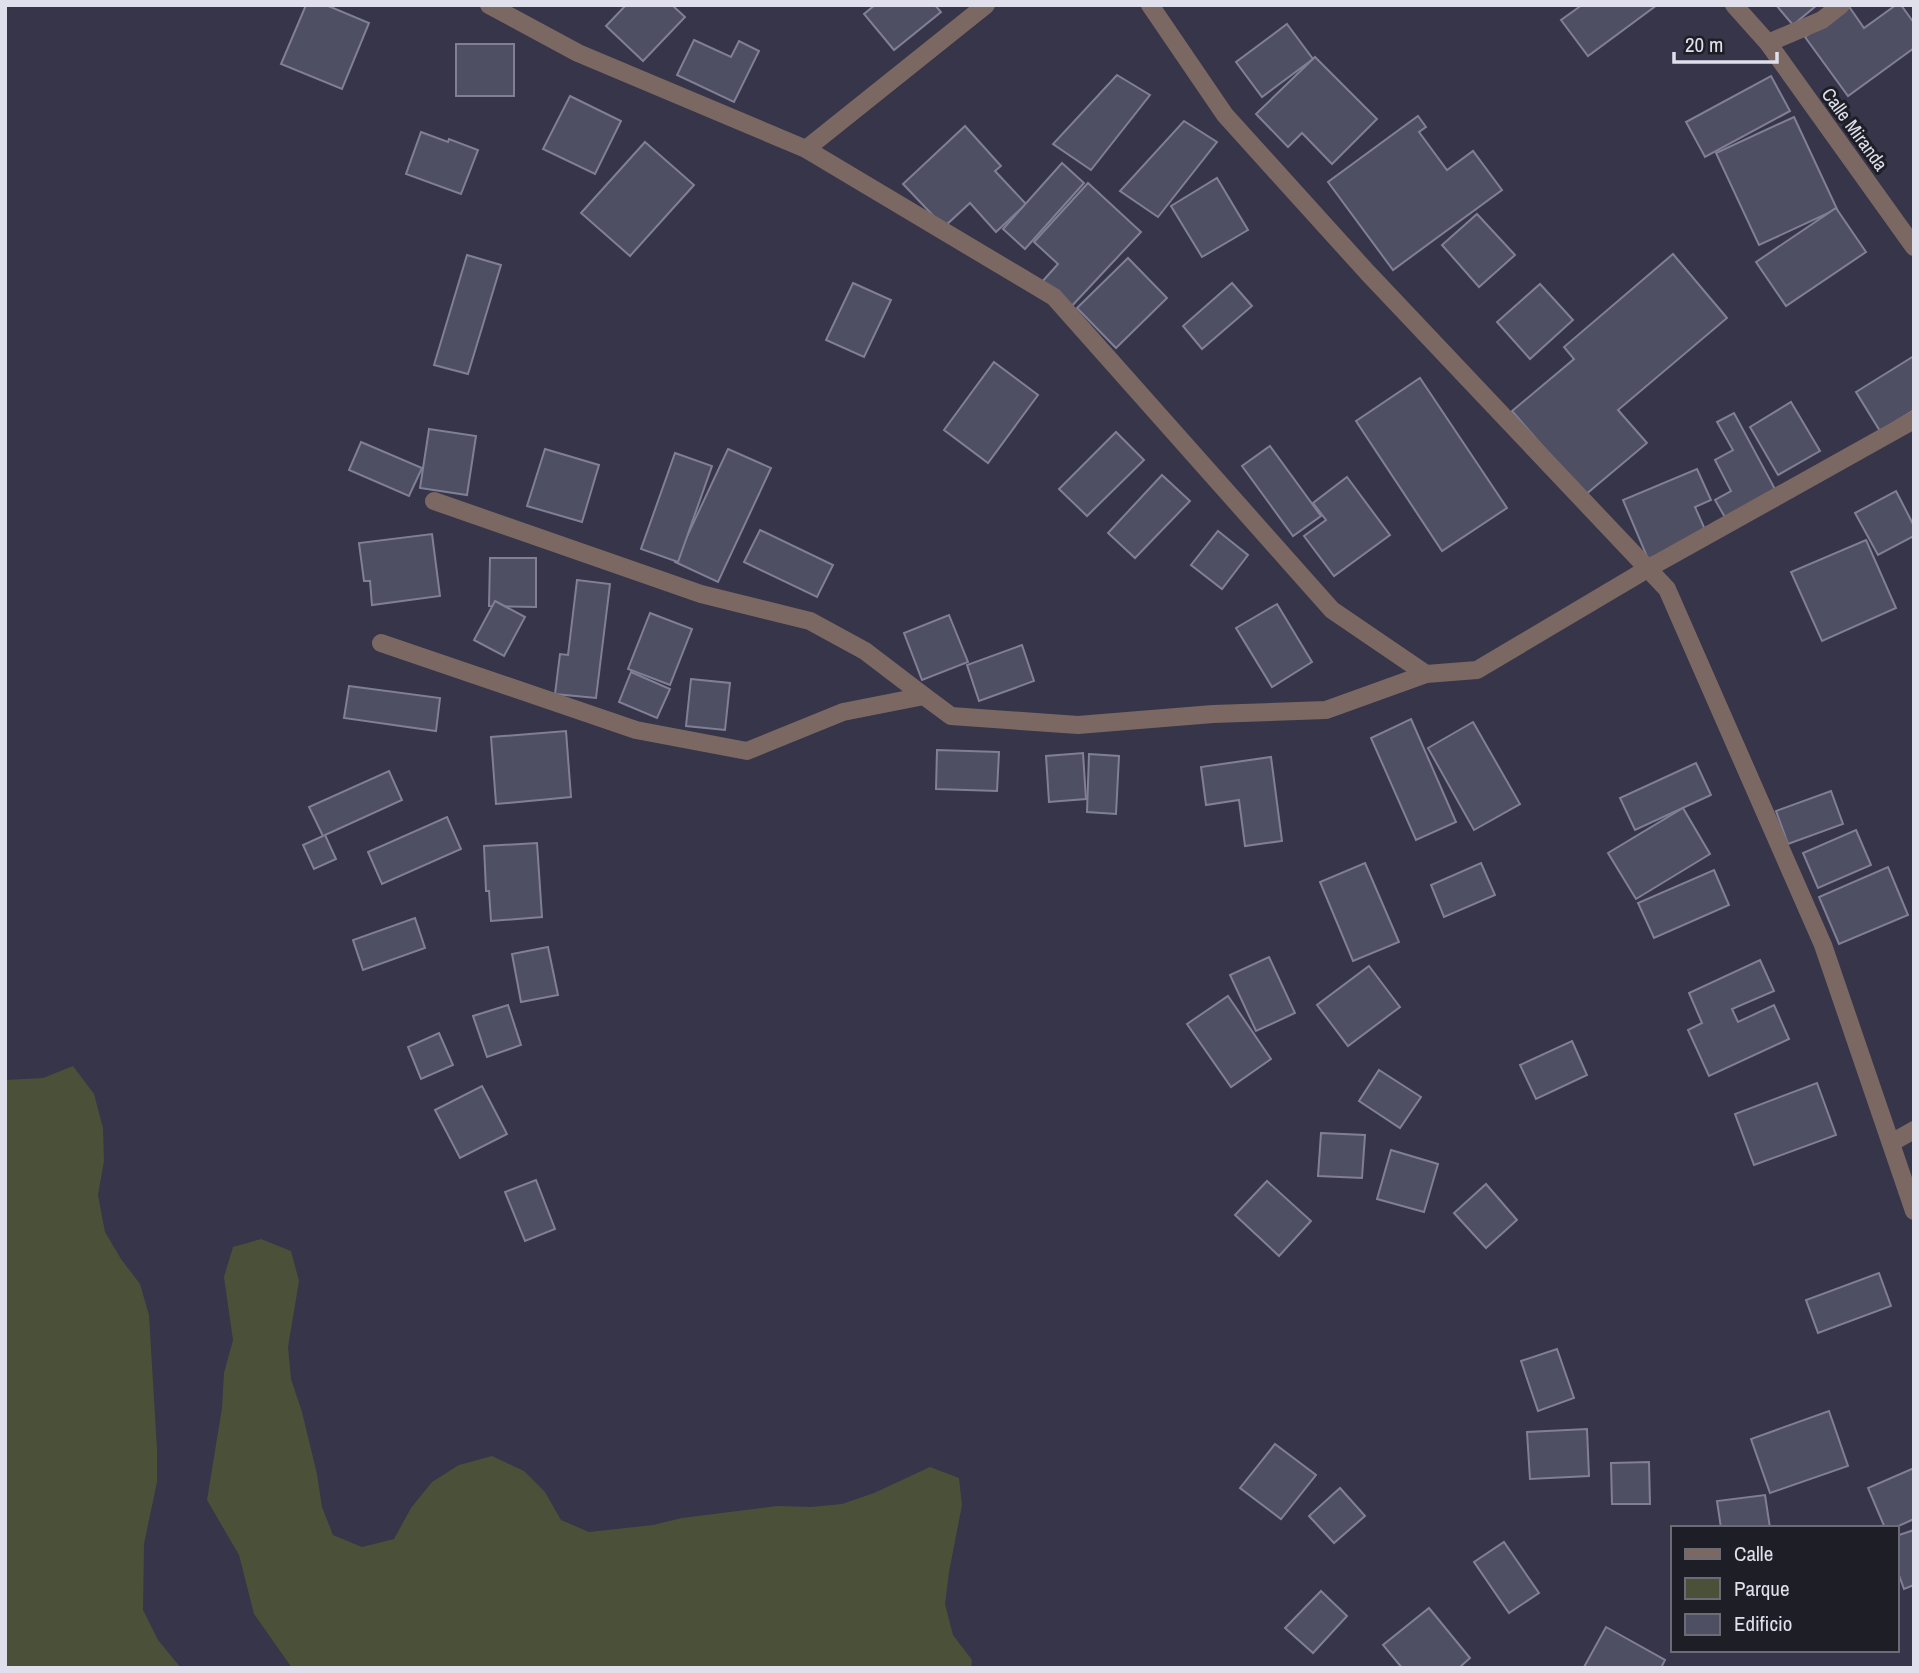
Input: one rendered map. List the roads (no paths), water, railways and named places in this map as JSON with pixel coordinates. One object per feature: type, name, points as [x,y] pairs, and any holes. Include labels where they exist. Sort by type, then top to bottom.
[{"type":"street","points":[[489,5],[579,53],[806,149],[1054,297],[1332,610],[1426,674]]},
{"type":"street","points":[[806,149],[986,5]]},
{"type":"street","points":[[1150,5],[1225,115],[1367,272],[1667,589],[1823,944],[1914,1211]]},
{"type":"street","name":"Calle Miranda","points":[[1734,5],[1768,43],[1914,247]]},
{"type":"street","points":[[1768,43],[1822,20],[1841,5]]},
{"type":"street","points":[[434,501],[701,594],[810,621],[865,651],[951,716],[1078,725],[1213,714],[1326,710],[1426,674],[1477,670],[1648,568],[1914,420]]},
{"type":"street","points":[[381,643],[636,730],[747,751],[843,712],[924,695]]},
{"type":"street","points":[[1891,1143],[1914,1130]]}]
